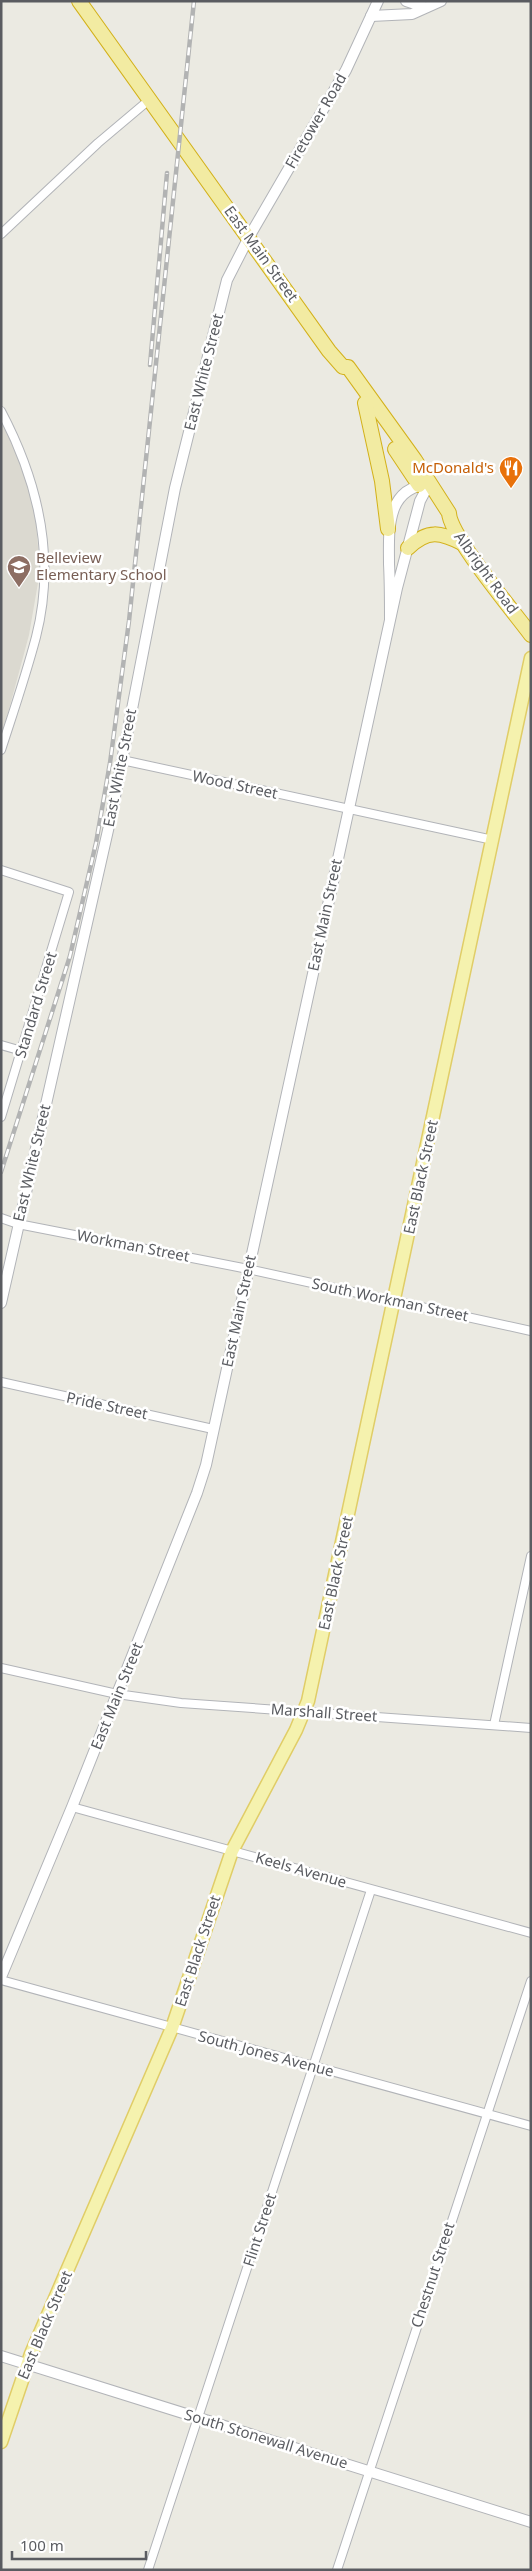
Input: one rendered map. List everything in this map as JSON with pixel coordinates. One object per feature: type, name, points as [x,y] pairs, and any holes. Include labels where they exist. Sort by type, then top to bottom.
[{"type":"highway","points":[[79,1],[150,100]]},
{"type":"highway","name":"East Main Street","points":[[150,100],[343,367],[343,372],[365,403],[394,440]]},
{"type":"highway","name":"East Main Street","points":[[343,367],[348,367],[425,488]]},
{"type":"highway","points":[[365,403],[382,481],[388,529]]},
{"type":"highway","name":"Albright Road","points":[[425,488],[449,513],[449,521],[464,544],[531,634]]},
{"type":"highway","points":[[408,548],[417,539],[432,534],[447,536],[464,544]]},
{"type":"main road","name":"East Black Street","points":[[1,2442],[27,2364],[172,2028],[232,1851],[304,1711],[395,1301],[531,658]]},
{"type":"street","name":"Firetower Road","points":[[249,237],[346,70],[378,1]]},
{"type":"street","points":[[406,1],[424,7]]},
{"type":"street","points":[[372,16],[412,14],[441,1]]},
{"type":"street","points":[[1,234],[98,143],[150,100]]},
{"type":"street","name":"East White Street","points":[[1,1303],[122,760],[175,488],[227,280],[249,237]]},
{"type":"street","points":[[1,411],[30,473],[39,510],[45,572],[36,637],[1,750]]},
{"type":"street","name":"East Main Street","points":[[390,619],[388,529],[397,502],[405,493],[425,488]]},
{"type":"street","name":"East Main Street","points":[[1,1978],[118,1694],[197,1493],[213,1429],[390,619],[425,488]]},
{"type":"street","name":"Wood Street","points":[[122,760],[493,840]]},
{"type":"street","name":"Standard Street","points":[[1,870],[69,892],[1,1118]]},
{"type":"street","points":[[1,1045],[22,1051]]},
{"type":"street","name":"Workman Street","points":[[1,1218],[18,1224],[248,1268]]},
{"type":"street","name":"South Workman Street","points":[[248,1268],[531,1331]]},
{"type":"street","name":"Pride Street","points":[[1,1382],[213,1429]]},
{"type":"street","points":[[494,1725],[531,1556]]},
{"type":"street","name":"Marshall Street","points":[[1,1668],[118,1694],[181,1703],[531,1728]]},
{"type":"street","name":"Keels Avenue","points":[[72,1807],[531,1933]]},
{"type":"street","name":"Flint Street","points":[[148,2570],[371,1890]]},
{"type":"street","name":"South Jones Avenue","points":[[1,1978],[172,2028],[531,2126]]},
{"type":"street","name":"Chestnut Street","points":[[336,2570],[531,1982]]},
{"type":"street","name":"South Stonewall Avenue","points":[[1,2356],[531,2522]]},
{"type":"shaded area","name":"Belleview Elementary School","points":[[1,420],[13,441],[26,475],[35,511],[40,571],[29,635],[1,739]]},
{"type":"railway","points":[[1,1172],[70,956],[96,843],[110,763],[129,621],[194,1]]},
{"type":"railway","points":[[150,365],[167,173]]},
{"type":"place","name":"McDonald's","points":[[511,489]]},
{"type":"place","name":"Belleview Elementary School","points":[[19,588]]}]
